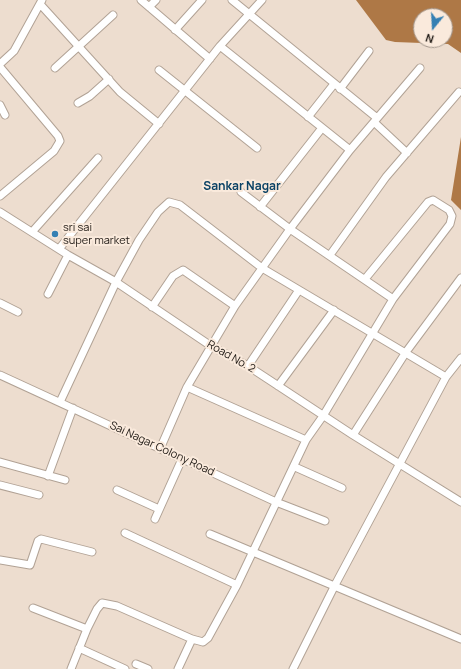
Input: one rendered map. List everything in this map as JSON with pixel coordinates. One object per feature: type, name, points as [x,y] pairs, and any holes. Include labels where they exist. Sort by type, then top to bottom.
[{"type":"street","points":[[141,0],[210,58]]},
{"type":"street","points":[[149,7],[156,0]]},
{"type":"street","points":[[175,30],[202,0]]},
{"type":"street","points":[[232,0],[340,89],[375,120],[407,153]]},
{"type":"street","points":[[58,249],[210,58],[262,0]]},
{"type":"street","points":[[0,196],[54,151],[60,141],[58,136],[0,66],[14,51],[41,2],[78,46],[120,92],[159,124]]},
{"type":"street","points":[[55,68],[113,15]]},
{"type":"street","points":[[220,46],[350,150]]},
{"type":"street","points":[[340,89],[369,51]]},
{"type":"street","points":[[160,449],[186,387],[235,306],[290,229],[350,150],[420,68]]},
{"type":"street","points":[[160,70],[257,148]]},
{"type":"street","points":[[78,103],[90,96],[109,79]]},
{"type":"street","points":[[308,117],[334,84]]},
{"type":"street","points":[[330,255],[386,178],[458,92]]},
{"type":"street","points":[[0,105],[5,115]]},
{"type":"street","points":[[260,207],[322,128]]},
{"type":"street","points":[[32,232],[98,158]]},
{"type":"street","points":[[241,192],[290,229],[393,299]]},
{"type":"street","points":[[71,669],[87,629],[99,605],[108,602],[192,639],[203,642],[208,638],[237,585],[276,502],[295,467],[306,440],[323,416],[393,299],[450,224],[452,214],[438,202],[433,200],[428,202],[365,279]]},
{"type":"street","points":[[60,402],[116,282],[139,240],[158,212],[169,202],[180,205],[262,268],[446,377]]},
{"type":"street","name":"Road No. 2","points":[[0,212],[58,249],[116,282],[210,346],[248,366],[323,416],[461,502]]},
{"type":"street","points":[[48,294],[68,255]]},
{"type":"street","points":[[152,307],[173,276],[184,270],[235,306]]},
{"type":"street","points":[[353,435],[406,352],[461,278]]},
{"type":"street","points":[[248,366],[300,290]]},
{"type":"street","points":[[0,303],[18,312]]},
{"type":"street","points":[[278,386],[334,310]]},
{"type":"street","points":[[293,669],[335,585],[399,464],[446,377],[461,358]]},
{"type":"street","name":"Sai Nagar Colony Road","points":[[0,375],[276,502],[325,521]]},
{"type":"street","points":[[186,387],[306,440]]},
{"type":"street","points":[[48,476],[73,408]]},
{"type":"street","points":[[155,519],[182,458]]},
{"type":"street","points":[[0,462],[65,480]]},
{"type":"street","points":[[295,467],[342,488]]},
{"type":"street","points":[[0,485],[39,495]]},
{"type":"street","points":[[117,490],[159,509]]},
{"type":"street","points":[[125,533],[237,585]]},
{"type":"street","points":[[210,534],[461,639]]},
{"type":"street","points":[[0,560],[30,565],[38,541],[41,539],[92,552]]},
{"type":"street","points":[[33,608],[87,629]]},
{"type":"street","points":[[178,669],[192,639]]},
{"type":"street","points":[[79,648],[125,669]]},
{"type":"street","points":[[136,664],[148,669]]},
{"type":"shaded area","points":[[356,0],[461,0],[461,53],[453,47],[453,8],[413,8],[413,43],[386,40]]},
{"type":"shaded area","points":[[461,137],[461,210],[451,200]]},
{"type":"place","name":"sri sai super market","points":[[55,234]]},
{"type":"district","name":"Sankar Nagar","points":[[242,187]]}]
